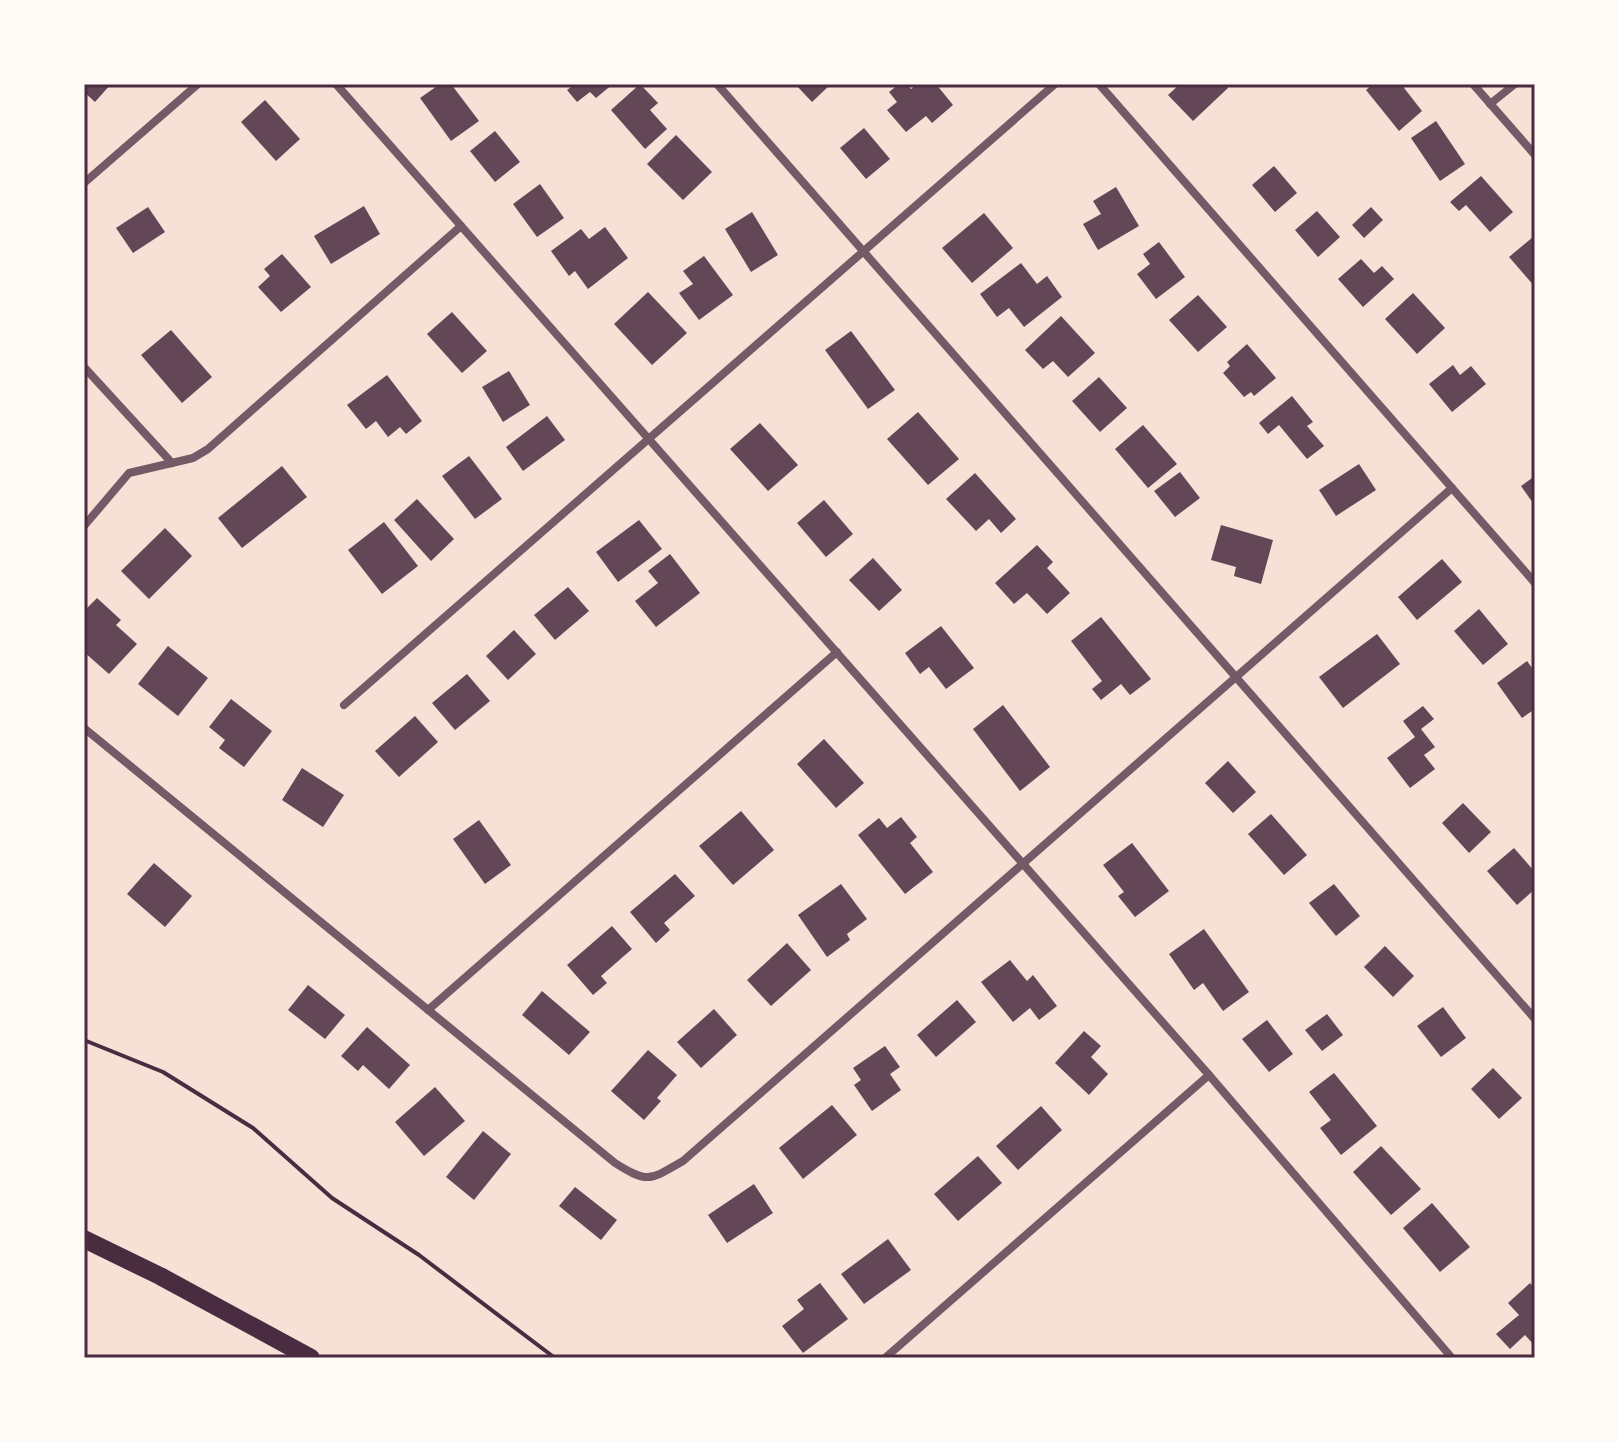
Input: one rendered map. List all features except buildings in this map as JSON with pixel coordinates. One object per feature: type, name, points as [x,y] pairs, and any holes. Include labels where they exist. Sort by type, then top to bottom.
[{"type":"highway","points":[[84,1239],[160,1276],[311,1358]]},
{"type":"street","points":[[84,183],[198,84]]},
{"type":"street","points":[[336,84],[1209,1075],[1452,1358]]},
{"type":"street","points":[[717,84],[1535,1019]]},
{"type":"street","points":[[344,705],[1055,84]]},
{"type":"street","points":[[1099,84],[1535,583]]},
{"type":"street","points":[[1473,84],[1535,155]]},
{"type":"street","points":[[1490,104],[1515,84]]},
{"type":"street","points":[[84,526],[129,473],[193,458],[208,449],[461,226]]},
{"type":"street","points":[[84,367],[172,463]]},
{"type":"street","points":[[84,728],[615,1163],[638,1177],[656,1177],[683,1161],[1452,488]]},
{"type":"street","points":[[428,1010],[837,652]]},
{"type":"street","points":[[885,1358],[1209,1075]]},
{"type":"path","points":[[84,1040],[163,1072],[253,1128],[332,1198],[419,1255],[555,1358]]}]
